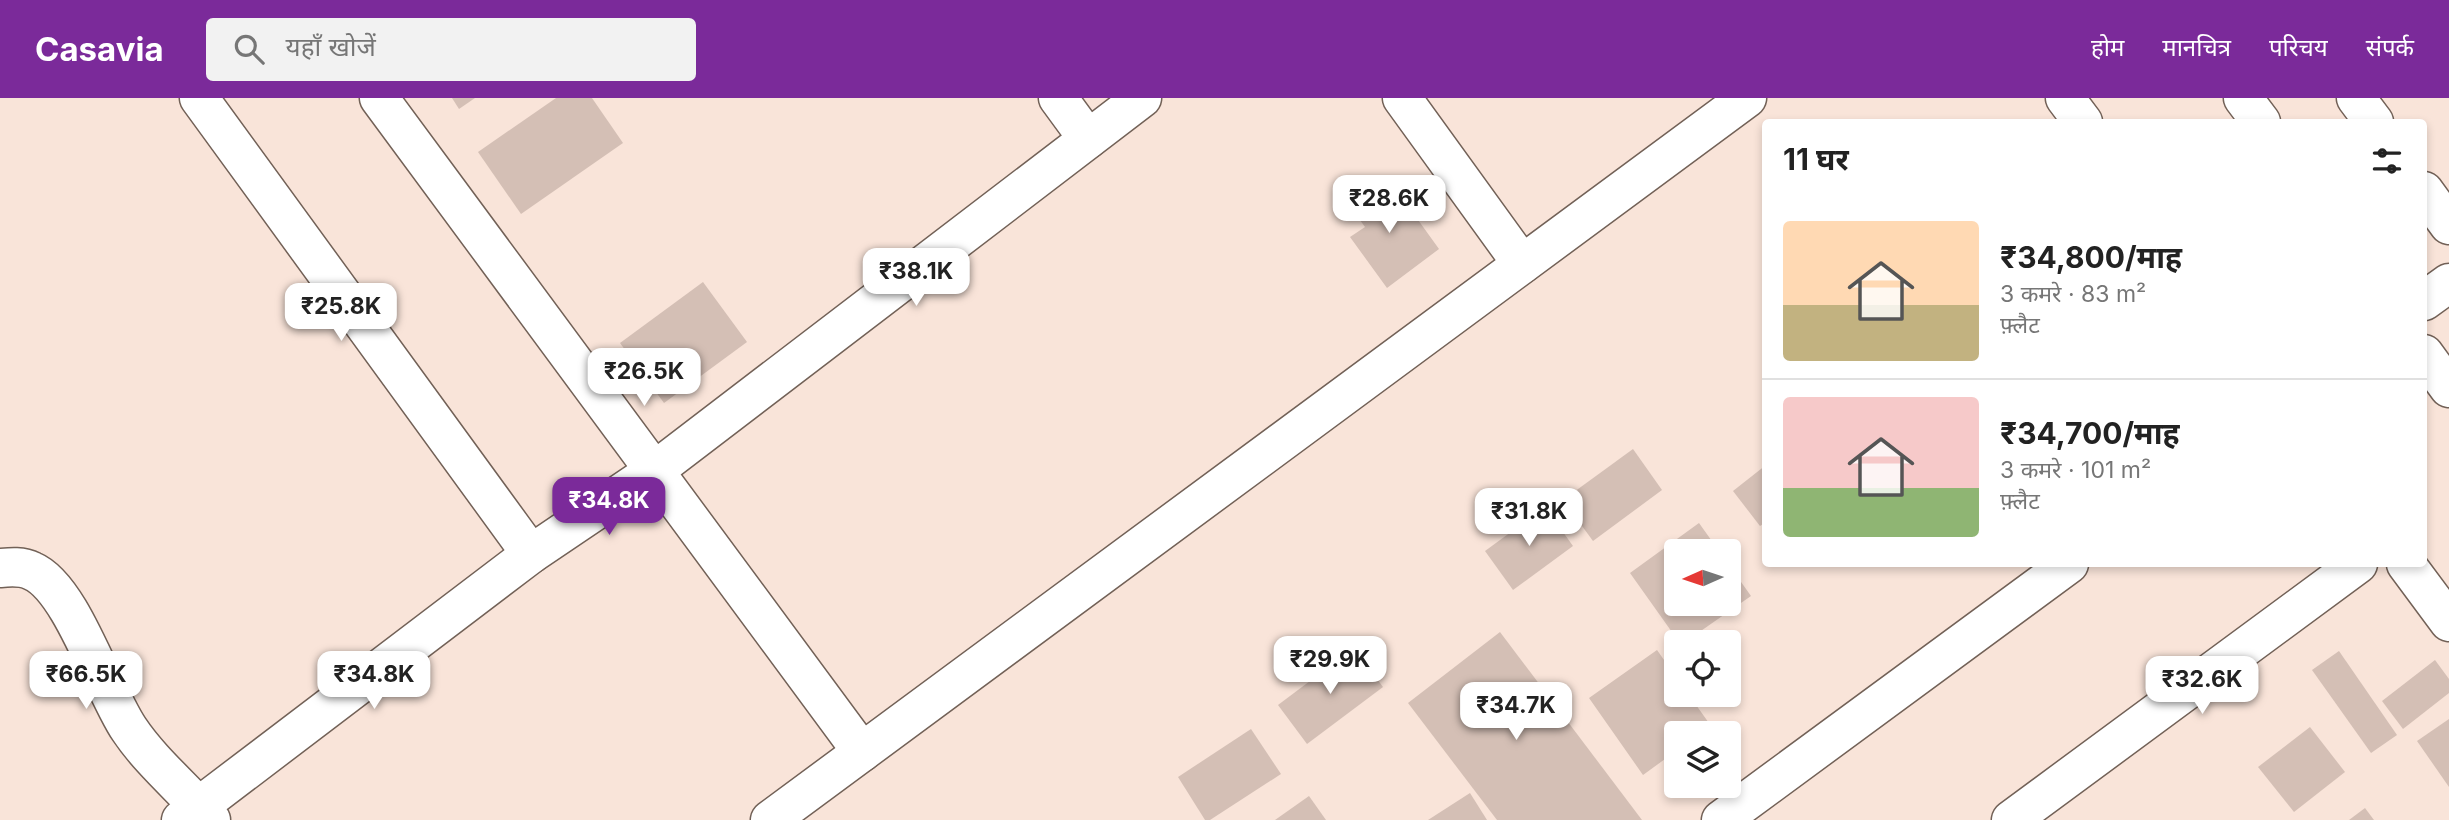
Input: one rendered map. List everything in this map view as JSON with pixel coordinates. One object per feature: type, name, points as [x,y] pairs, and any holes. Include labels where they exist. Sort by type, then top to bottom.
[{"type":"street","points":[[199,98],[531,554]]},
{"type":"street","points":[[379,98],[862,752]]},
{"type":"street","points":[[1058,98],[1088,139]]},
{"type":"street","points":[[0,568],[16,567],[33,571],[50,586],[65,606],[129,729],[197,816],[531,554],[654,471],[1142,98]]},
{"type":"street","points":[[1402,98],[1522,264]]},
{"type":"street","points":[[770,820],[1747,98]]},
{"type":"street","points":[[2065,98],[2081,119]]},
{"type":"street","points":[[2243,98],[2259,119]]},
{"type":"street","points":[[2356,98],[2372,119]]},
{"type":"street","points":[[2427,195],[2449,225]]},
{"type":"street","points":[[2427,300],[2449,283]]},
{"type":"street","points":[[2427,358],[2449,388]]},
{"type":"street","points":[[1721,820],[2064,567]]},
{"type":"street","points":[[2011,820],[2354,567]]},
{"type":"street","points":[[2408,567],[2449,622]]},
{"type":"building","points":[[452,98],[475,98],[459,109]]},
{"type":"building","points":[[556,98],[592,98],[623,143],[521,214],[478,152]]},
{"type":"building","points":[[1377,180],[1395,205],[1403,199],[1439,249],[1387,288],[1350,237],[1365,227],[1347,202]]},
{"type":"building","points":[[703,282],[747,342],[664,403],[620,343]]},
{"type":"building","points":[[1633,449],[1662,490],[1593,541],[1563,500]]},
{"type":"building","points":[[1762,468],[1762,525],[1760,526],[1733,491]]},
{"type":"building","points":[[1545,507],[1573,546],[1513,590],[1485,551]]},
{"type":"building","points":[[1699,523],[1710,539],[1677,539]]},
{"type":"building","points":[[1664,548],[1664,616],[1722,616],[1702,630],[1670,630],[1630,573]]},
{"type":"building","points":[[1741,582],[1751,596],[1741,603]]},
{"type":"building","points":[[1500,632],[1642,820],[1497,820],[1408,703]]},
{"type":"building","points":[[1354,648],[1383,687],[1307,744],[1278,705]]},
{"type":"building","points":[[1657,650],[1664,660],[1664,707],[1698,707],[1707,721],[1664,721],[1664,760],[1643,775],[1589,698]]},
{"type":"building","points":[[2339,651],[2397,735],[2371,753],[2312,670]]},
{"type":"building","points":[[2435,660],[2449,679],[2449,693],[2403,729],[2382,701]]},
{"type":"building","points":[[2449,719],[2449,787],[2417,741]]},
{"type":"building","points":[[2310,727],[2345,772],[2294,812],[2258,767]]},
{"type":"building","points":[[1251,729],[1281,774],[1210,820],[1205,820],[1178,777]]},
{"type":"building","points":[[1470,793],[1487,820],[1428,820]]},
{"type":"building","points":[[1309,796],[1326,820],[1275,820]]},
{"type":"building","points":[[2365,808],[2374,820],[2349,820]]}]
